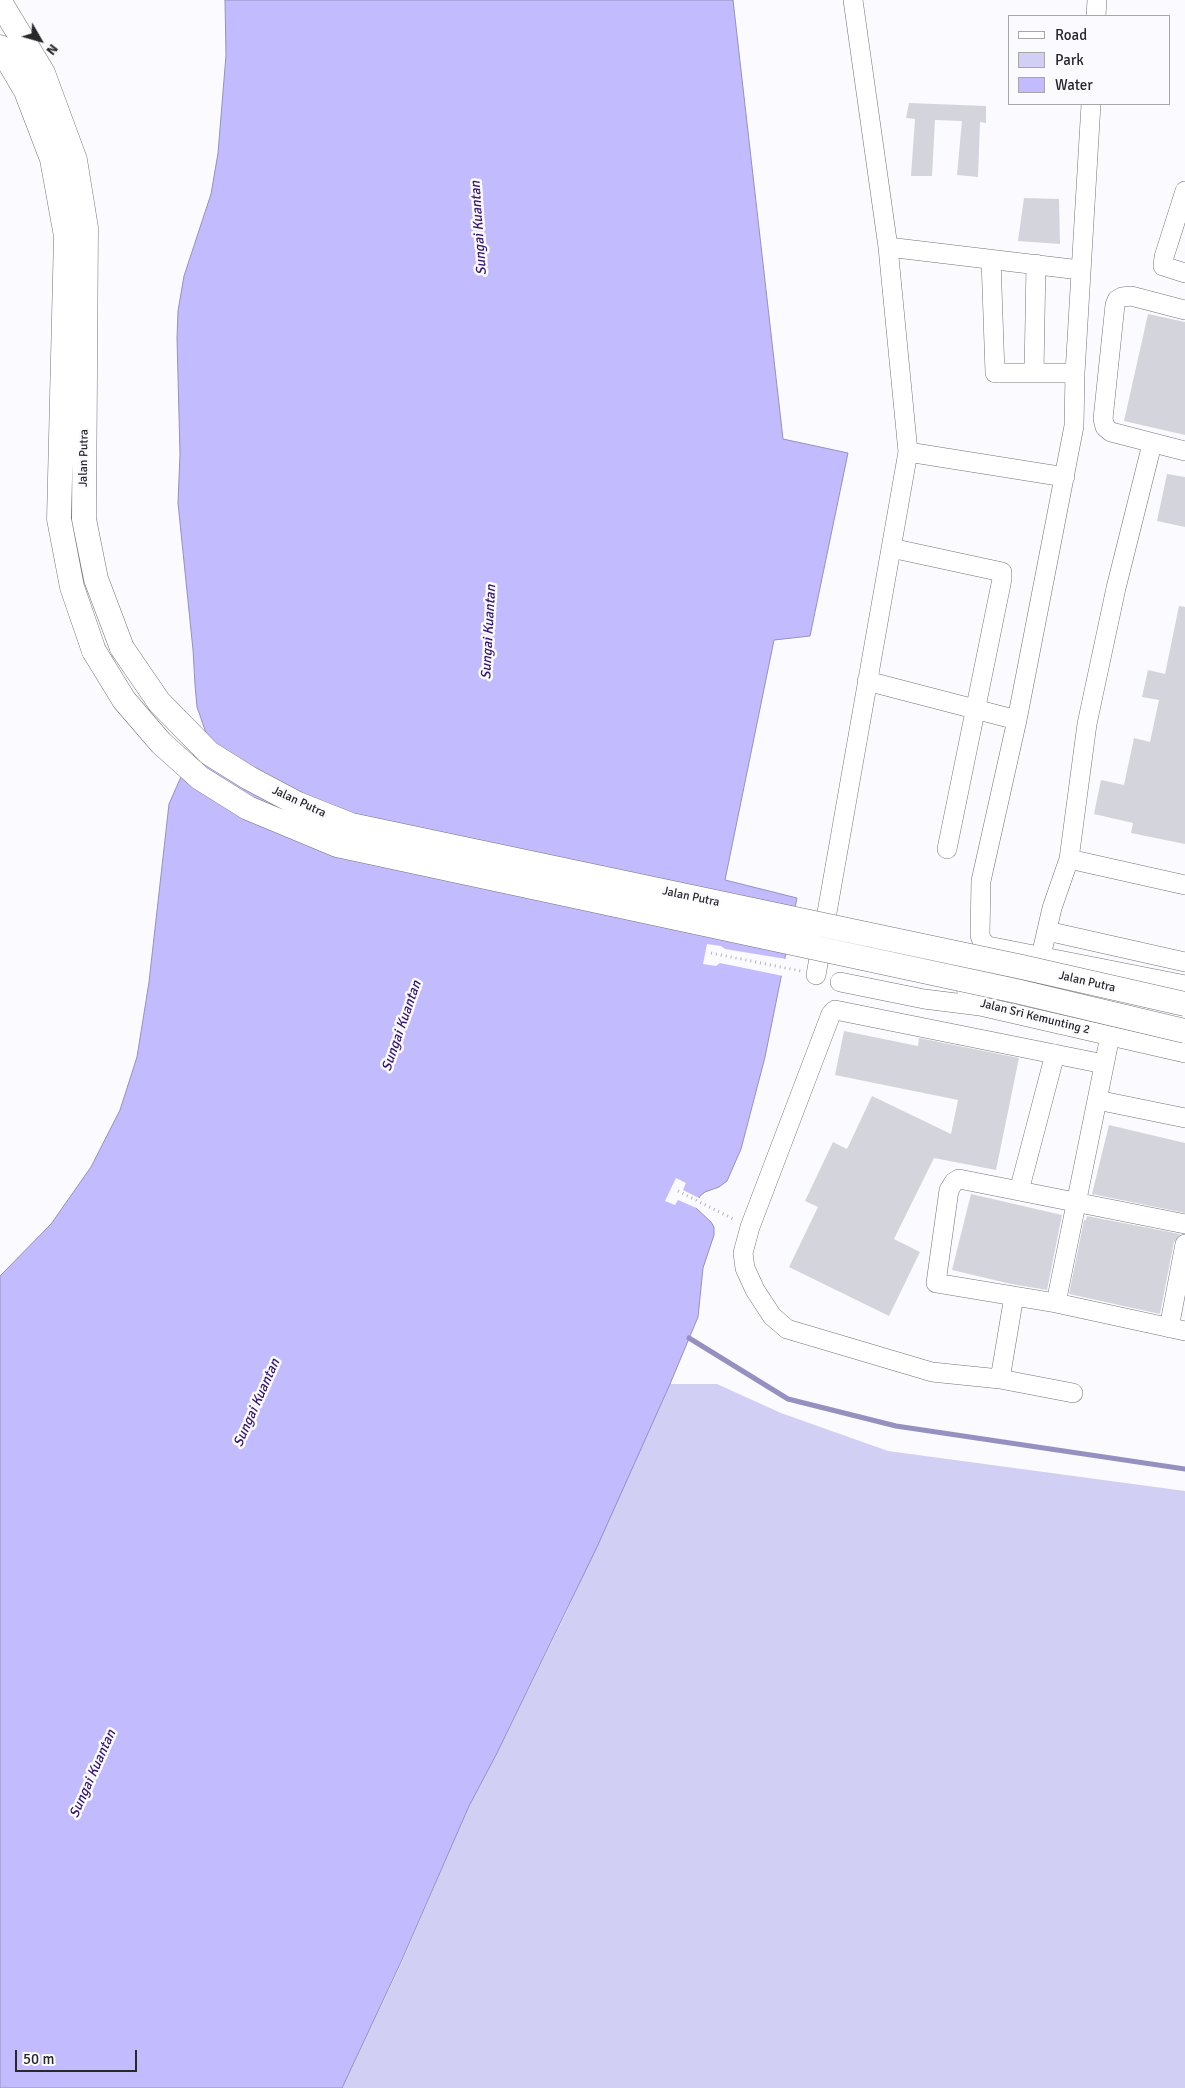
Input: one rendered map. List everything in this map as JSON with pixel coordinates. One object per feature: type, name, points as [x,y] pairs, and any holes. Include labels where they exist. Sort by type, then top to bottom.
[{"type":"main road","name":"Jalan Putra","points":[[0,2],[43,73],[75,160],[86,228],[84,519],[96,579],[122,648],[159,702],[209,753],[249,778],[298,804],[350,825],[1022,967],[1185,1004]]},
{"type":"main road","name":"Jalan Putra","points":[[0,46],[26,92],[52,159],[66,236],[59,519],[72,587],[94,651],[124,700],[161,743],[200,778],[248,808],[337,845],[1007,989],[1185,1031]]},
{"type":"street","points":[[853,0],[888,247],[908,452],[813,974],[846,984],[924,999],[980,1006]]},
{"type":"street","points":[[1096,15],[1097,0]]},
{"type":"street","points":[[1091,105],[1080,270],[1074,426],[1066,477],[1017,720],[981,881],[980,935],[982,941],[988,946],[1185,985]]},
{"type":"street","points":[[1185,193],[1164,257],[1163,266],[1185,273]]},
{"type":"street","points":[[888,247],[1080,270]]},
{"type":"street","points":[[992,259],[996,373],[1075,373]]},
{"type":"street","points":[[1034,372],[1036,264]]},
{"type":"street","points":[[1185,310],[1132,296],[1122,297],[1115,305],[1103,419],[1104,427],[1111,432],[1185,451]]},
{"type":"street","points":[[1041,956],[1052,908],[1068,859],[1087,724],[1116,588],[1152,444]]},
{"type":"street","points":[[908,452],[1066,477]]},
{"type":"street","points":[[891,548],[1002,572],[947,849]]},
{"type":"street","points":[[867,680],[1017,720]]},
{"type":"street","points":[[1068,859],[1185,885]]},
{"type":"street","points":[[1047,931],[1185,962]]},
{"type":"street","points":[[924,999],[965,986],[966,970],[970,962],[975,955],[988,946]]},
{"type":"street","points":[[846,984],[835,1010],[831,1014],[750,1227],[743,1253],[745,1268],[751,1282],[772,1316],[787,1329],[932,1372],[1000,1379],[1073,1393]]},
{"type":"street","name":"Jalan Sri Kemunting 2","points":[[965,986],[970,998],[980,1006],[1185,1053]]},
{"type":"street","points":[[835,1010],[1104,1064]]},
{"type":"street","points":[[1056,1304],[1110,1036]]},
{"type":"street","points":[[1020,1191],[1054,1054]]},
{"type":"street","points":[[1097,1100],[1185,1118]]},
{"type":"street","points":[[1185,1224],[959,1179],[954,1182],[949,1190],[936,1283],[1056,1304],[1177,1330],[1185,1244]]},
{"type":"street","points":[[1000,1379],[1014,1296]]},
{"type":"path","points":[[711,953],[813,974]]},
{"type":"path","points":[[678,1191],[743,1224]]},
{"type":"green space","points":[[670,1384],[717,1384],[781,1413],[888,1451],[1185,1491],[1185,2088],[342,2088],[402,1962],[469,1806],[565,1615]]},
{"type":"water","name":"Sungai Kuantan","points":[[225,0],[733,0],[783,439],[848,453],[810,636],[774,640],[725,880],[797,898],[765,1057],[741,1149],[727,1181],[719,1187],[705,1192],[697,1202],[696,1208],[714,1227],[714,1235],[703,1268],[698,1317],[597,1547],[497,1753],[469,1806],[401,1962],[342,2088],[0,2088],[0,1276],[51,1224],[91,1167],[120,1110],[137,1057],[149,982],[169,804],[180,779],[206,733],[197,707],[178,503],[180,454],[177,338],[178,311],[184,276],[211,194],[218,153],[226,55]]},
{"type":"pier","points":[[707,944],[721,946],[725,949],[786,959],[783,976],[720,963],[716,966],[703,964]]},
{"type":"pier","points":[[676,1178],[686,1183],[683,1190],[701,1199],[698,1207],[701,1210],[678,1200],[675,1205],[665,1201]]},
{"type":"building","points":[[909,103],[986,106],[986,123],[980,122],[978,177],[957,175],[962,121],[935,120],[932,176],[911,176],[915,119],[906,118]]},
{"type":"building","points":[[1024,198],[1059,199],[1060,244],[1018,241]]},
{"type":"building","points":[[1148,314],[1185,322],[1185,435],[1124,421]]},
{"type":"building","points":[[1167,474],[1185,477],[1185,527],[1157,521]]},
{"type":"building","points":[[1179,606],[1185,607],[1185,844],[1131,833],[1133,823],[1094,814],[1101,780],[1124,785],[1134,738],[1150,742],[1159,700],[1142,697],[1148,670],[1165,674]]},
{"type":"building","points":[[844,1031],[918,1046],[919,1038],[1019,1058],[996,1170],[934,1158],[894,1239],[920,1252],[889,1316],[789,1267],[818,1207],[805,1201],[833,1142],[847,1149],[872,1096],[951,1134],[958,1100],[835,1075]]},
{"type":"building","points":[[1109,1125],[1185,1143],[1185,1213],[1092,1194]]},
{"type":"building","points":[[971,1194],[1062,1215],[1047,1290],[1011,1284],[952,1270]]},
{"type":"building","points":[[1087,1216],[1180,1234],[1174,1242],[1160,1314],[1069,1294],[1084,1220],[1086,1220]]},
{"type":"waterway","points":[[689,1338],[788,1399],[896,1426],[1185,1469]]}]
